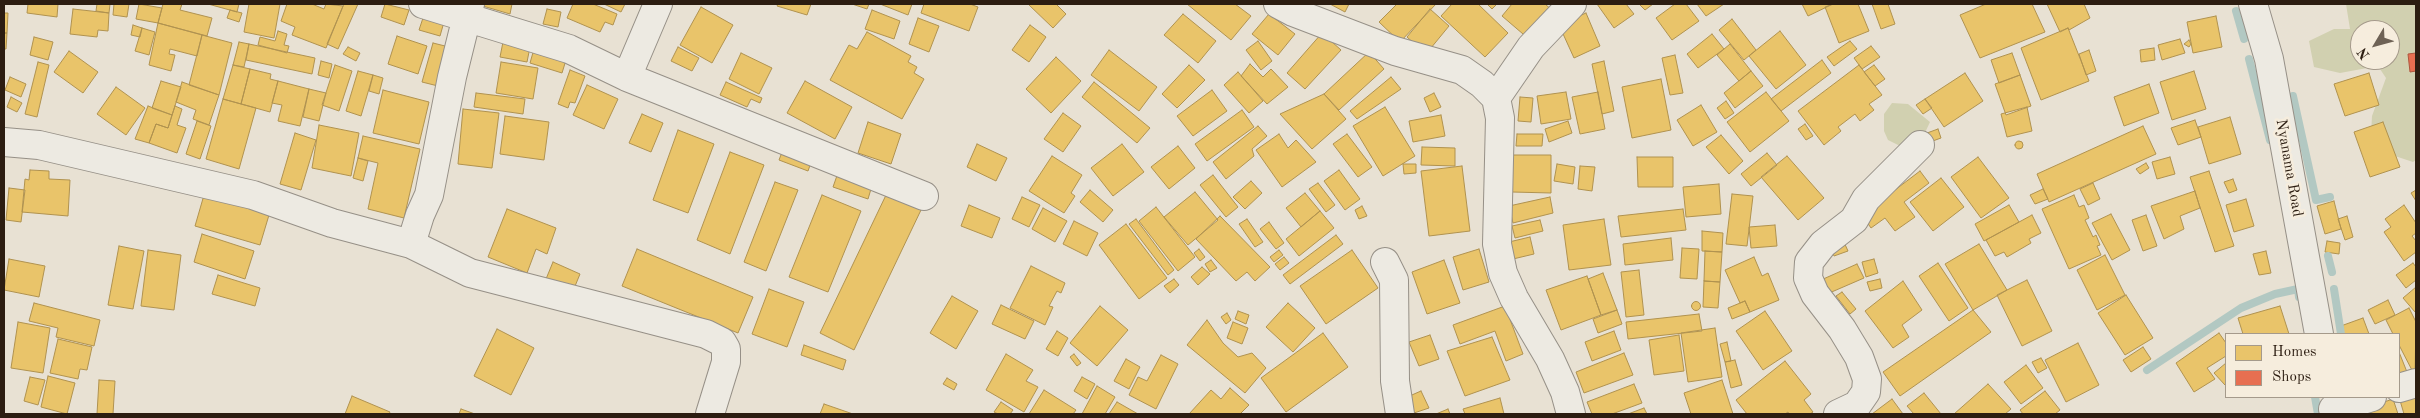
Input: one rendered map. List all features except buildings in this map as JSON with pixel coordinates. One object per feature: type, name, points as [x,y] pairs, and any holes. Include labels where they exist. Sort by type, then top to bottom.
[{"type":"street","points":[[423,4],[469,11],[569,49],[627,77],[924,196]]},
{"type":"street","points":[[627,77],[658,4]]},
{"type":"street","points":[[1278,4],[1293,12],[1395,51],[1462,70],[1482,84],[1496,98],[1500,118],[1496,244],[1504,273],[1514,298],[1550,359],[1565,392],[1571,414]]},
{"type":"street","points":[[1496,98],[1531,47],[1572,4]]},
{"type":"street","name":"Nyanama Road","points":[[2253,4],[2269,59],[2319,333]]},
{"type":"street","points":[[411,244],[420,215],[429,195],[452,77],[469,11]]},
{"type":"street","points":[[4,142],[40,145],[252,195],[332,223],[411,244],[470,273],[706,334],[722,342],[726,349],[726,362],[710,414]]},
{"type":"street","points":[[1838,414],[1857,405],[1866,392],[1867,379],[1859,357],[1842,329],[1815,294],[1808,278],[1809,262],[1823,244],[1854,220],[1866,199],[1920,144]]},
{"type":"street","points":[[1385,262],[1394,280],[1395,380],[1400,414]]},
{"type":"street","points":[[2400,388],[2416,383]]},
{"type":"street","points":[[2332,407],[2368,398]]},
{"type":"green space","points":[[2346,4],[2416,4],[2416,160],[2413,162],[2380,151],[2371,135],[2372,116],[2386,78],[2381,70],[2400,70],[2400,20],[2350,20],[2350,29]]},
{"type":"green space","points":[[2334,29],[2350,29],[2350,70],[2356,70],[2340,73],[2314,67],[2309,41]]},
{"type":"green space","points":[[1892,103],[1908,104],[1930,122],[1923,137],[1904,148],[1888,140],[1884,131],[1884,114]]},
{"type":"waterway","points":[[2236,11],[2244,39]]},
{"type":"waterway","points":[[2249,59],[2270,140]]},
{"type":"waterway","points":[[2293,96],[2316,200],[2330,197]]},
{"type":"waterway","points":[[2328,256],[2332,272]]},
{"type":"waterway","points":[[2147,370],[2241,308],[2275,294],[2298,289],[2299,297]]},
{"type":"waterway","points":[[2334,289],[2341,333]]},
{"type":"waterway","points":[[2315,398],[2318,414]]}]
